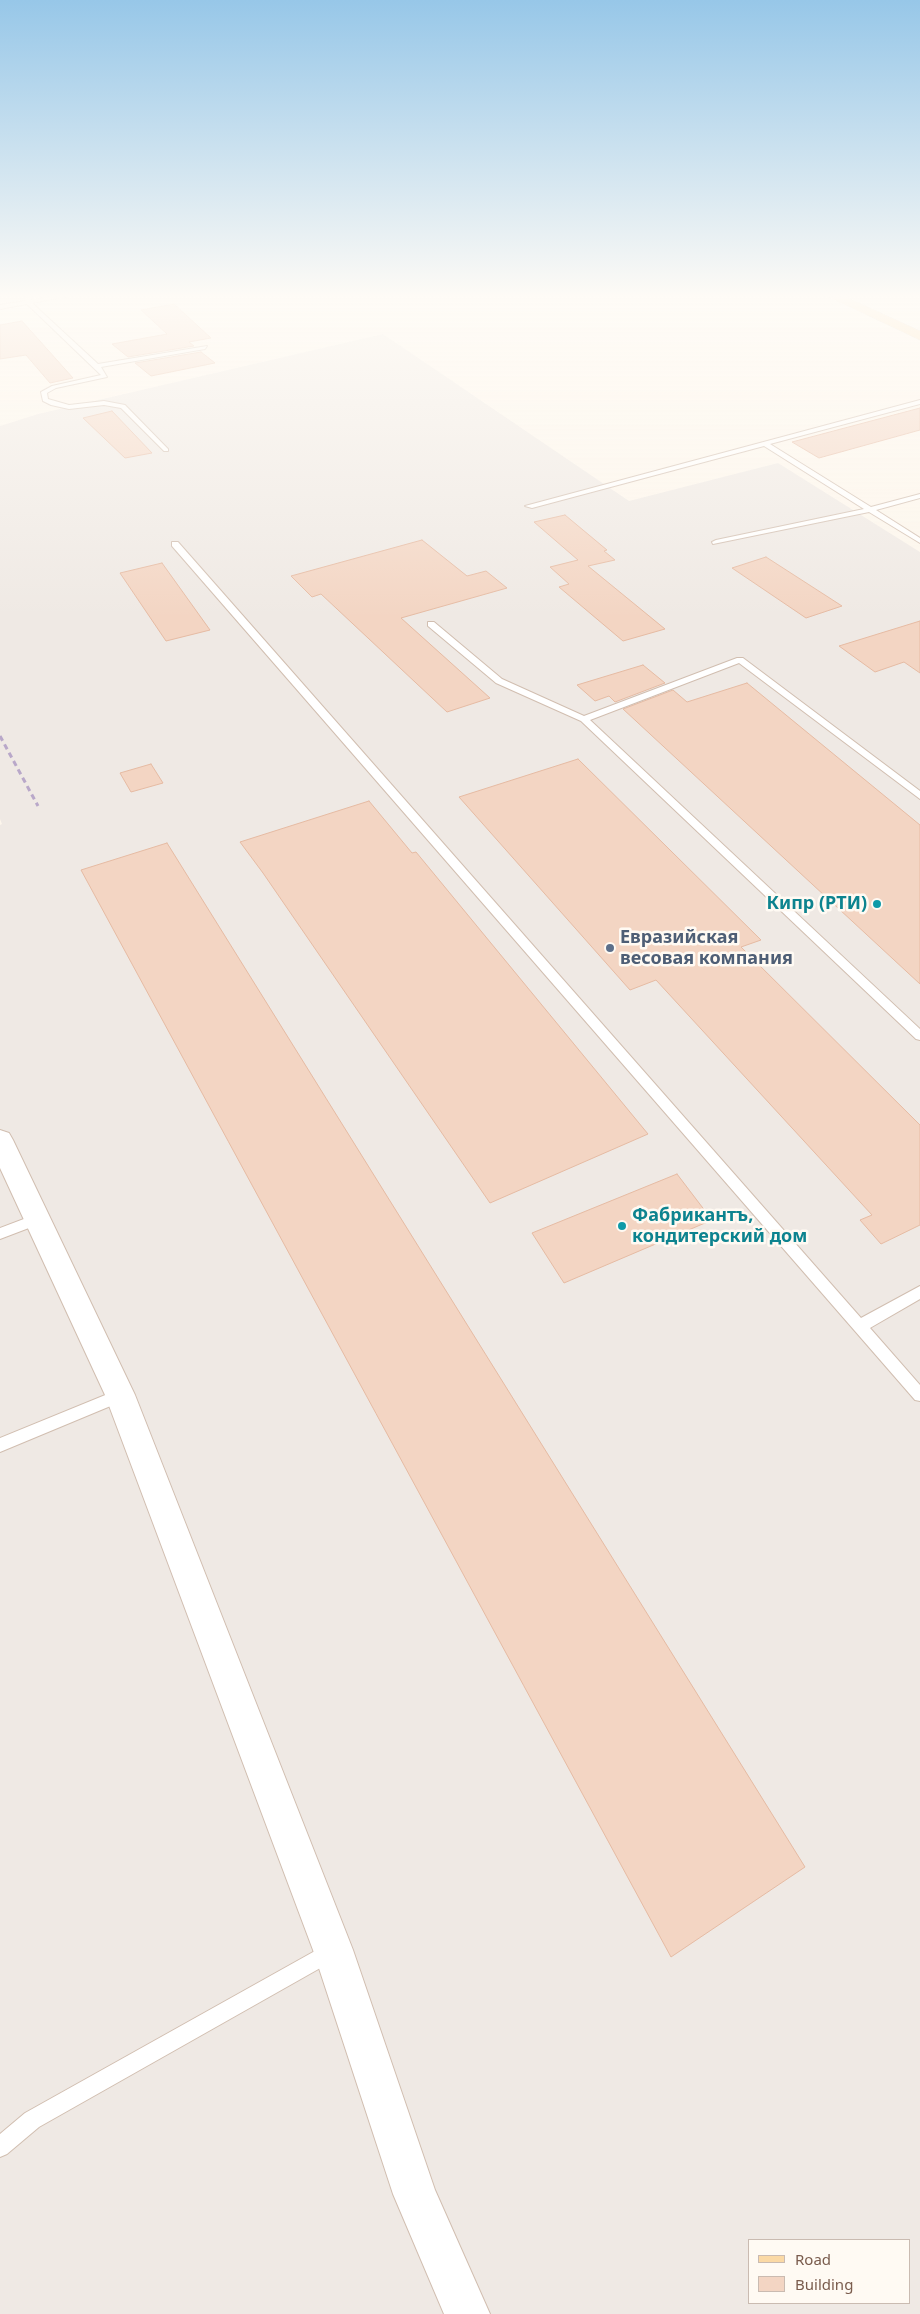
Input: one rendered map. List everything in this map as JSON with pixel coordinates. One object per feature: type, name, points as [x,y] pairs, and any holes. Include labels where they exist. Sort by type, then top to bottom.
[{"type":"street","points":[[0,1140],[120,1394],[333,1950],[415,2194],[467,2314]]},
{"type":"lane","points":[[49,402],[68,407],[104,404],[123,406],[166,450]]},
{"type":"lane","points":[[529,506],[920,402]]},
{"type":"lane","points":[[764,443],[920,541]]},
{"type":"lane","points":[[716,542],[870,510],[920,496]]},
{"type":"lane","points":[[175,544],[920,1395]]},
{"type":"lane","points":[[431,624],[499,681],[584,719],[920,1036]]},
{"type":"lane","points":[[584,719],[740,660],[920,796]]},
{"type":"lane","points":[[0,1234],[37,1219]]},
{"type":"lane","points":[[860,1326],[920,1292]]},
{"type":"lane","points":[[0,1445],[120,1394]]},
{"type":"lane","points":[[0,2148],[32,2120],[333,1950]]},
{"type":"shaded area","points":[[90,402],[483,402],[629,501],[778,463],[920,552],[920,2314],[0,2314],[0,825],[2,824],[0,819],[0,426],[38,414]]},
{"type":"building","points":[[920,408],[920,430],[819,458],[792,442]]},
{"type":"building","points":[[112,411],[152,453],[125,458],[83,418]]},
{"type":"building","points":[[565,515],[607,550],[604,551],[615,560],[588,566],[665,629],[623,641],[559,587],[569,584],[550,567],[578,560],[534,522]]},
{"type":"building","points":[[422,540],[467,576],[486,571],[507,588],[401,618],[490,698],[447,712],[321,594],[312,597],[291,576]]},
{"type":"building","points":[[766,557],[842,606],[806,618],[732,568]]},
{"type":"building","points":[[162,563],[210,630],[166,641],[120,573]]},
{"type":"building","points":[[920,621],[920,673],[904,662],[875,672],[839,646]]},
{"type":"building","points":[[643,665],[665,683],[615,702],[609,696],[595,701],[577,685]]},
{"type":"building","name":"Кипр (РТИ)","points":[[747,683],[920,825],[920,984],[623,709],[673,690],[687,702]]},
{"type":"building","points":[[578,759],[761,940],[741,947],[920,1125],[920,1225],[881,1244],[860,1220],[872,1215],[656,980],[630,990],[459,797]]},
{"type":"building","points":[[151,764],[163,783],[131,792],[120,773]]},
{"type":"building","points":[[369,801],[412,853],[416,852],[648,1134],[490,1203],[240,842]]},
{"type":"building","points":[[167,843],[805,1867],[671,1957],[81,870]]},
{"type":"building","name":"Фабрикантъ, кондитерский дом","points":[[677,1174],[712,1220],[564,1283],[532,1233]]},
{"type":"railway","points":[[0,736],[38,806]]},
{"type":"place","name":"Кипр (РТИ)","points":[[877,904]]},
{"type":"place","name":"Евразийская весовая компания","points":[[610,948]]},
{"type":"place","name":"Фабрикантъ, кондитерский дом","points":[[622,1226]]}]
